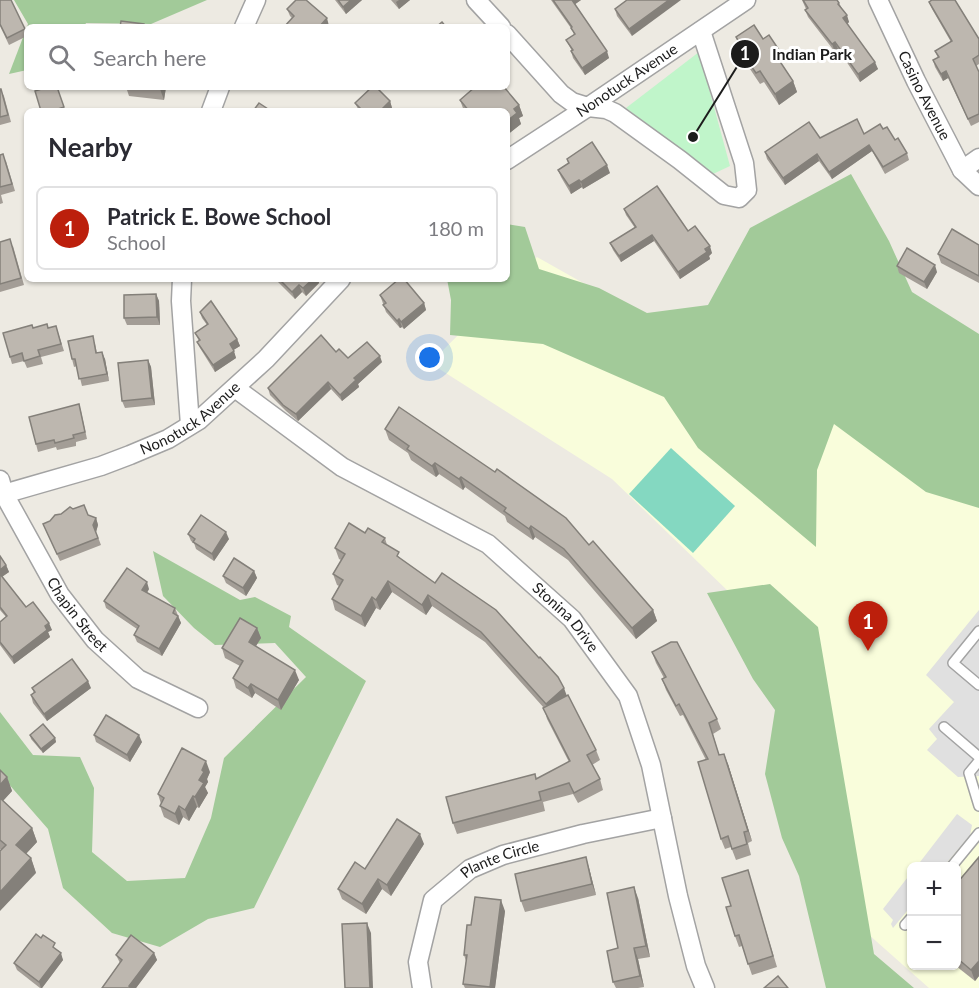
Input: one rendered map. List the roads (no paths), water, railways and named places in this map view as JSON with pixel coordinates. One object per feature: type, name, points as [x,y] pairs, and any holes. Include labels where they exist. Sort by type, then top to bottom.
[{"type":"street","points":[[245,24],[256,0]]},
{"type":"street","points":[[476,0],[498,24]]},
{"type":"street","name":"Nonotuck Avenue","points":[[510,158],[746,0]]},
{"type":"street","name":"Casino Avenue","points":[[878,0],[916,81],[962,170],[979,186]]},
{"type":"street","points":[[510,37],[561,94],[573,102],[615,113],[724,195],[739,198],[747,190],[744,163],[701,31]]},
{"type":"street","points":[[212,108],[219,90]]},
{"type":"street","points":[[962,170],[979,158]]},
{"type":"street","points":[[182,282],[190,425]]},
{"type":"street","name":"Nonotuck Avenue","points":[[1,490],[101,466],[168,439],[199,420],[266,359],[338,282]]},
{"type":"street","name":"Stonina Drive","points":[[235,388],[342,467],[488,544],[572,619],[628,696],[651,765],[678,896],[696,966],[705,988]]},
{"type":"street","name":"Chapin Street","points":[[1,490],[60,595],[95,640],[138,679],[198,708]]},
{"type":"street","name":"Plante Circle","points":[[422,988],[418,962],[433,900],[470,869],[514,852],[583,834],[662,818]]},
{"type":"lane","points":[[979,632],[953,663],[979,685]]},
{"type":"lane","points":[[944,727],[979,759],[969,772],[979,806]]},
{"type":"lane","points":[[956,862],[979,834]]},
{"type":"place","name":"Indian Park","points":[[693,137]]},
{"type":"place","name":"Patrick E. Bowe School","points":[[868,651]]}]
